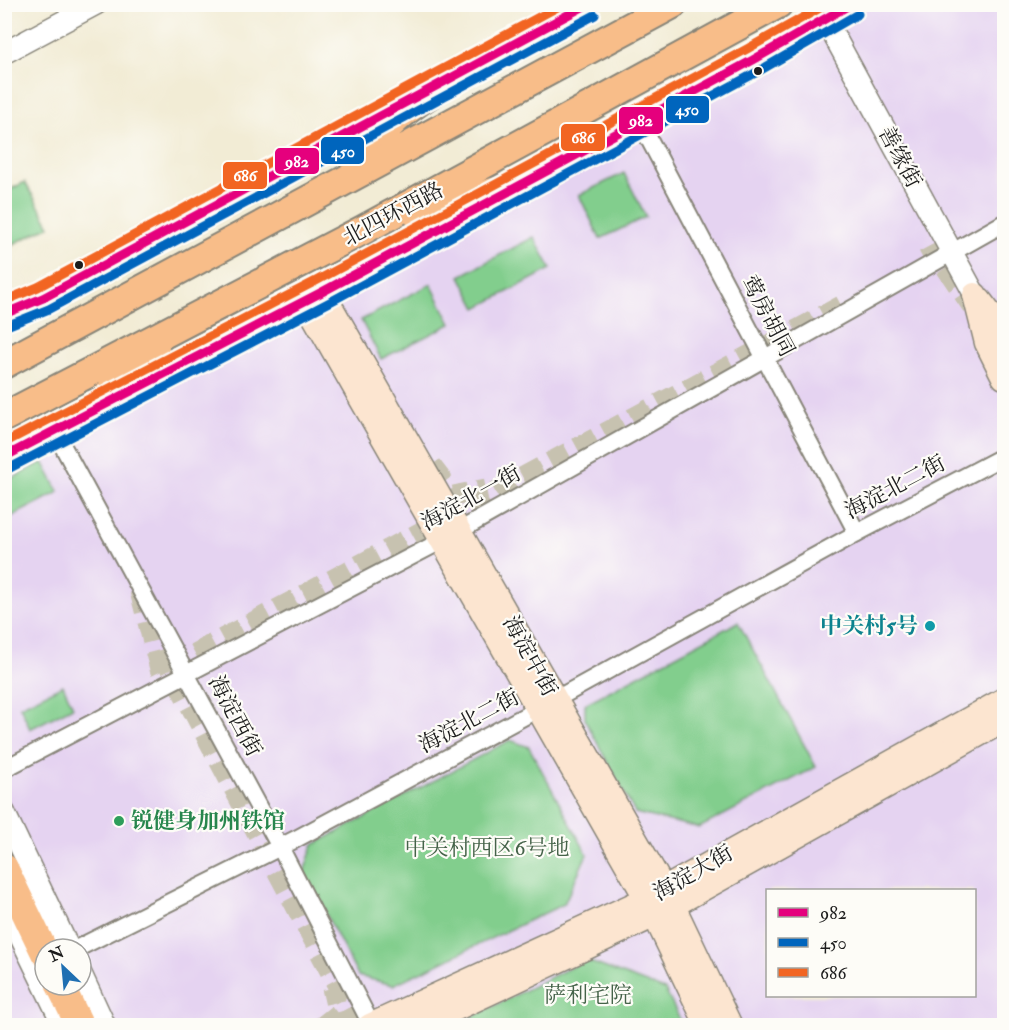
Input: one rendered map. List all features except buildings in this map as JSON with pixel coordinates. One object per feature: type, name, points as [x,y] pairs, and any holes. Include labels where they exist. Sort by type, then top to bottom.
[{"type":"highway","points":[[4,364],[102,314],[354,175],[673,4]]},
{"type":"highway","name":"北四环西路","points":[[4,417],[363,230],[778,4]]},
{"type":"highway","points":[[354,175],[389,125],[412,107],[481,62]]},
{"type":"highway","points":[[363,230],[518,185]]},
{"type":"highway","points":[[4,343],[102,314]]},
{"type":"highway","points":[[92,410],[179,326]]},
{"type":"highway","points":[[4,868],[37,937]]},
{"type":"highway","points":[[66,997],[80,1026]]},
{"type":"main road","name":"海淀中街","points":[[314,296],[730,1026]]},
{"type":"main road","name":"善缘街","points":[[975,296],[1005,332]]},
{"type":"main road","name":"善缘街","points":[[975,296],[987,343],[1005,377]]},
{"type":"main road","name":"海淀大街","points":[[371,1025],[659,902],[1005,700]]},
{"type":"main road","name":"海淀大街","points":[[418,1026],[1005,720]]},
{"type":"main road","name":"海淀中街","points":[[659,902],[708,1026]]},
{"type":"street","points":[[4,53],[96,4]]},
{"type":"street","points":[[4,314],[43,298],[589,4]]},
{"type":"street","points":[[4,456],[314,296],[753,60],[852,4]]},
{"type":"street","name":"善缘街","points":[[825,19],[975,296]]},
{"type":"street","name":"莺房胡同","points":[[639,120],[857,533]]},
{"type":"street","name":"海淀北一街","points":[[4,769],[451,536],[1005,223]]},
{"type":"street","name":"海淀西街","points":[[54,430],[280,847],[371,1025]]},
{"type":"street","name":"海淀北二街","points":[[93,940],[280,847],[546,705],[857,533],[1005,456]]},
{"type":"street","points":[[4,812],[63,937]]},
{"type":"street","points":[[4,903],[64,1026]]},
{"type":"street","points":[[92,997],[105,1026]]},
{"type":"shaded area","points":[[851,5],[1004,5],[1004,1025],[5,1026],[5,454]]},
{"type":"green space","points":[[624,173],[646,217],[600,239],[579,195]]},
{"type":"green space","points":[[25,182],[50,226],[5,248],[5,192]]},
{"type":"green space","points":[[534,237],[551,269],[477,308],[460,276]]},
{"type":"green space","points":[[431,284],[451,324],[381,359],[361,320]]},
{"type":"green space","points":[[43,462],[59,492],[5,520],[5,482]]},
{"type":"green space","points":[[738,622],[816,767],[699,828],[635,813],[585,720],[585,704]]},
{"type":"green space","points":[[63,685],[73,707],[30,729],[20,706]]},
{"type":"green space","name":"中关村西区6号地","points":[[510,740],[529,747],[587,854],[564,904],[393,985],[358,976],[304,872],[313,845]]},
{"type":"green space","name":"萨利宅院","points":[[585,960],[665,990],[683,1025],[454,1026]]},
{"type":"tunnel","points":[[924,261],[937,254],[972,306]]},
{"type":"tunnel","points":[[359,1026],[170,667],[849,302]]},
{"type":"tunnel","points":[[431,466],[454,496],[486,489]]},
{"type":"tunnel","points":[[140,591],[160,669],[169,687]]},
{"type":"tunnel","points":[[323,1026],[338,1014],[332,988]]},
{"type":"transit line","name":"686","points":[[4,301],[38,287],[563,4]]},
{"type":"transit line","name":"982","points":[[4,314],[43,298],[588,4]]},
{"type":"transit line","name":"686","points":[[4,443],[316,281],[827,4]]},
{"type":"transit line","name":"982","points":[[4,457],[322,292],[753,60],[851,4]]},
{"type":"transit line","name":"450","points":[[10,468],[328,303],[759,71],[858,14]]},
{"type":"transit line","name":"450","points":[[9,325],[49,309],[595,15]]},
{"type":"place","name":"中关村5号","points":[[930,626]]},
{"type":"place","name":"锐健身加州铁馆","points":[[119,821]]}]
